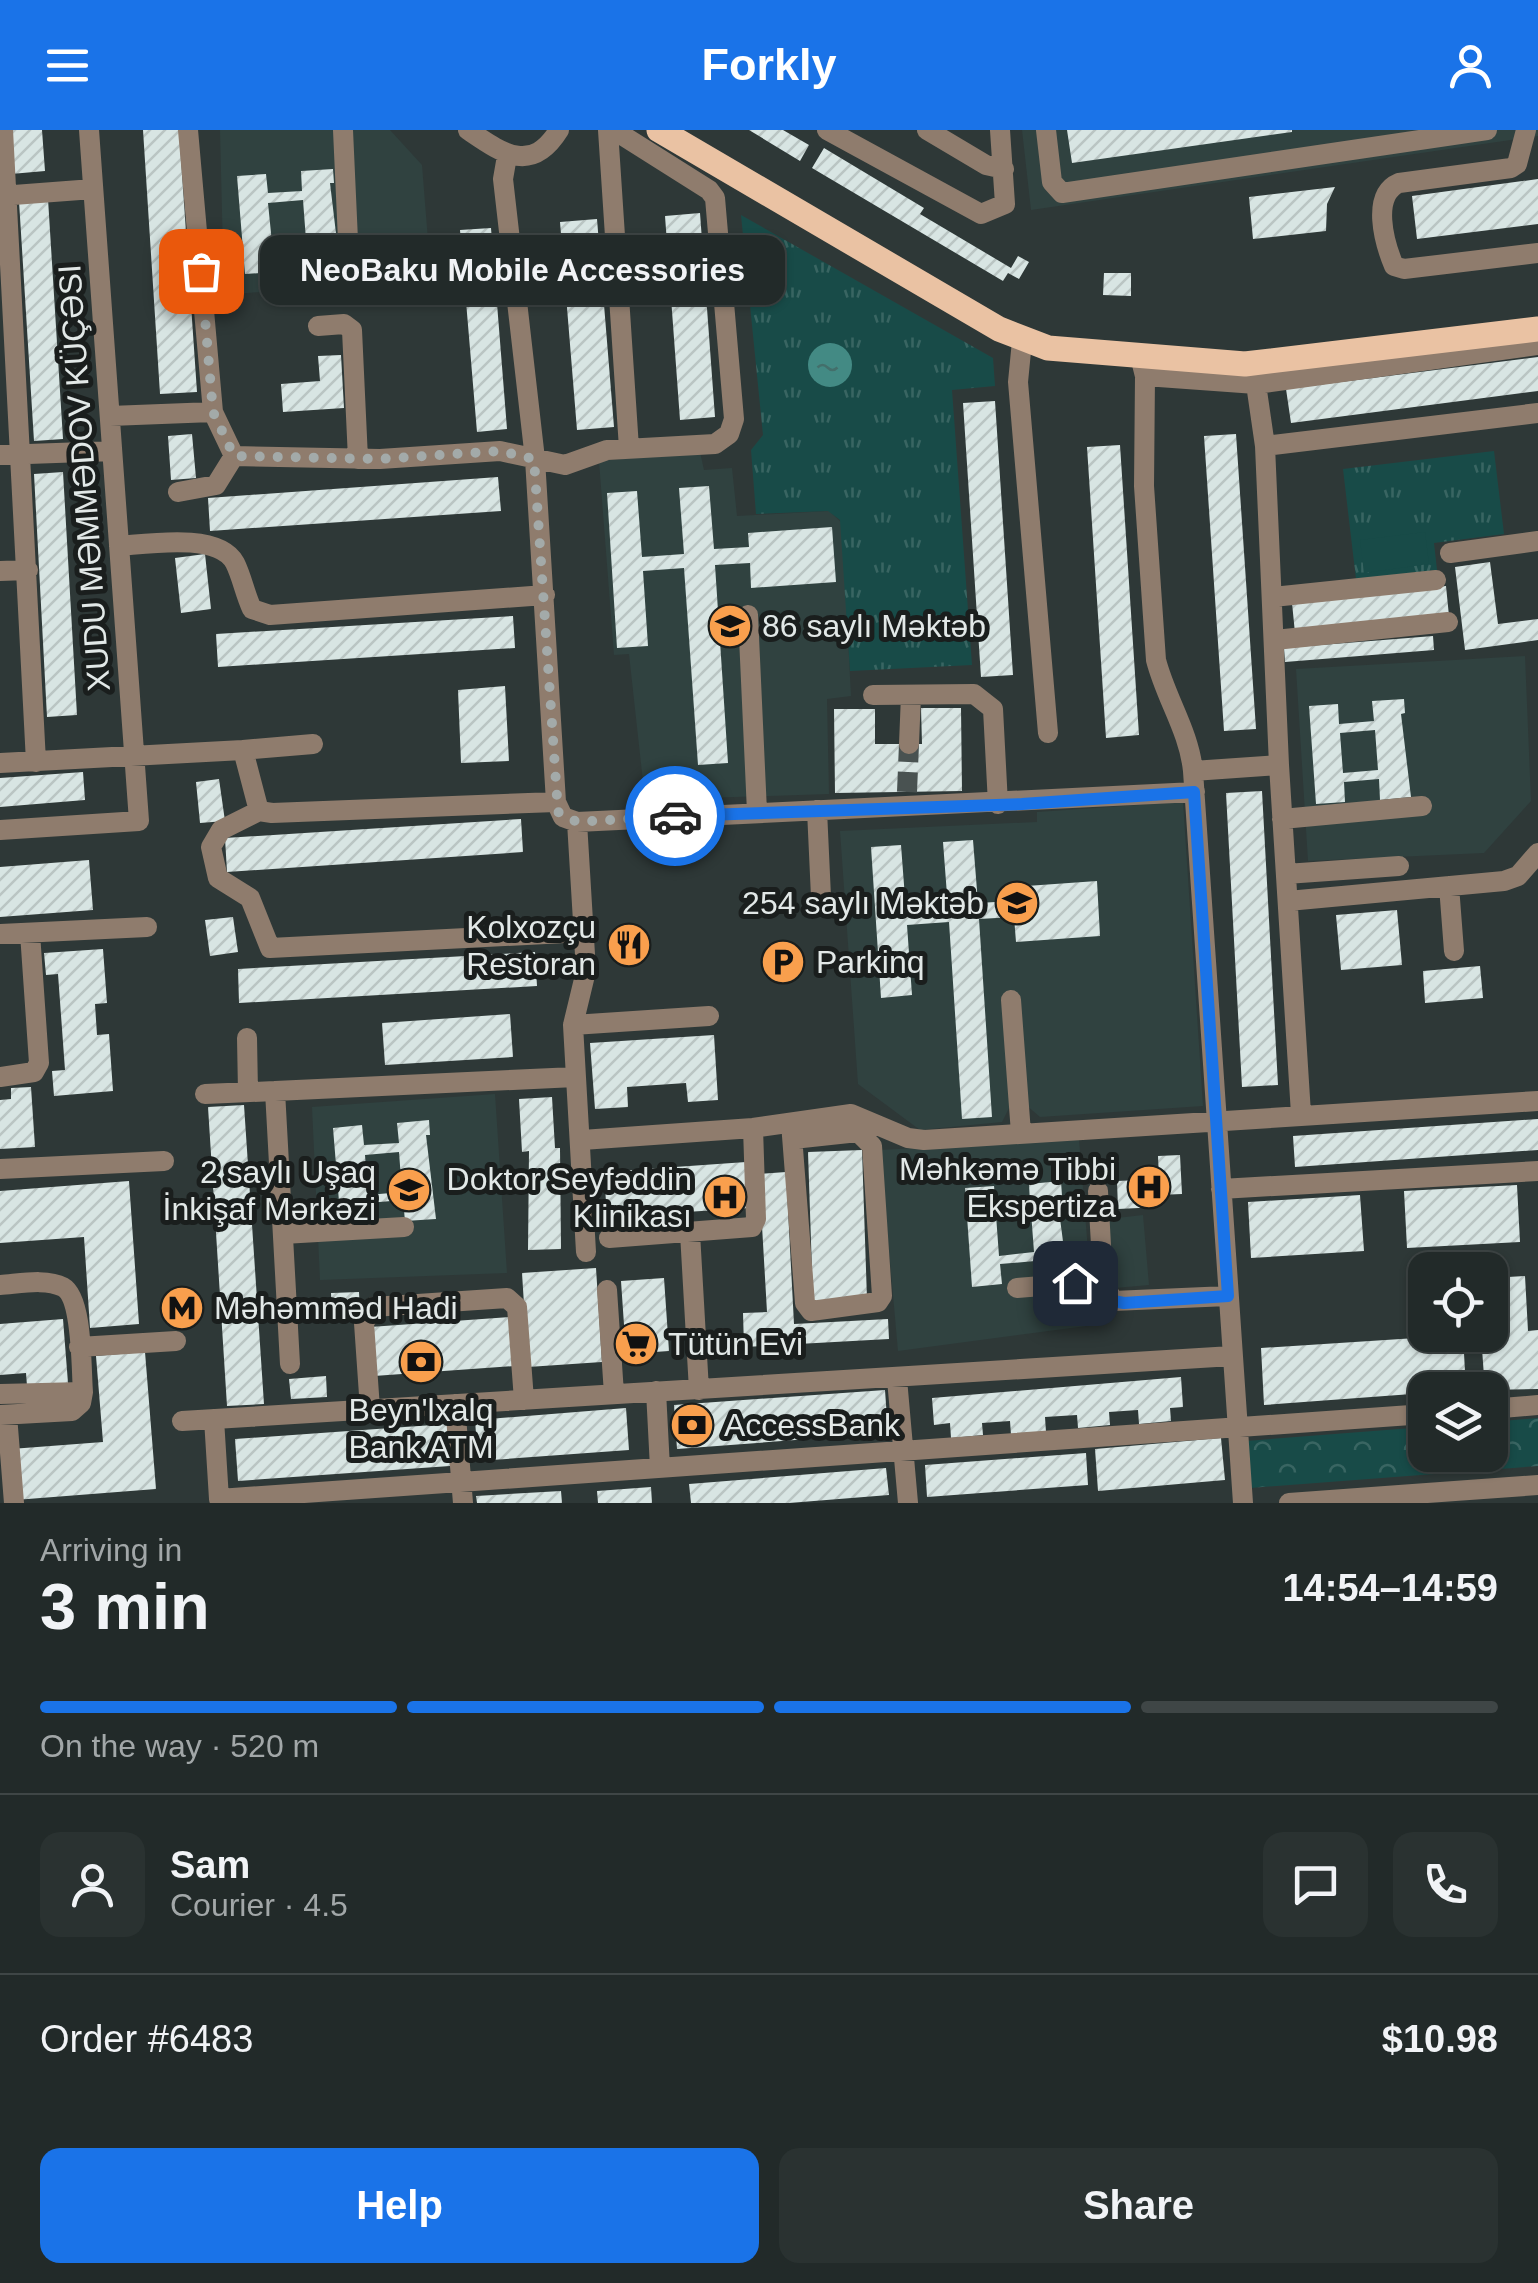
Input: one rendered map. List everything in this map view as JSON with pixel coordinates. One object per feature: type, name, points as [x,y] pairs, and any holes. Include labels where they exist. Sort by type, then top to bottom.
[{"type":"main road","points":[[659,130],[1023,335],[1143,366],[1259,366],[1538,329]]},
{"type":"main road","points":[[685,131],[1023,335],[1259,366],[1538,312]]},
{"type":"street","points":[[3,130],[5,227],[22,454],[36,762]]},
{"type":"street","name":"XUDU MƏMMƏDOV KÜÇƏSI","points":[[0,830],[139,821],[89,130]]},
{"type":"street","points":[[188,130],[213,412],[234,456]]},
{"type":"street","points":[[343,130],[348,240]]},
{"type":"street","points":[[468,130],[507,156],[540,152],[559,130]]},
{"type":"street","points":[[234,456],[358,459],[500,451],[565,465],[596,453],[628,448],[715,444],[729,434],[734,419],[715,198],[709,190],[611,130]]},
{"type":"street","points":[[611,130],[628,448]]},
{"type":"street","points":[[827,130],[980,214],[1005,204],[1000,130]]},
{"type":"street","points":[[927,130],[986,165],[1004,169]]},
{"type":"street","points":[[1046,130],[1052,182],[1062,193],[1337,155],[1352,139],[1488,130]]},
{"type":"street","points":[[1526,130],[1517,164],[1511,168],[1399,183],[1388,187],[1382,198],[1388,253],[1394,266],[1404,270],[1538,253]]},
{"type":"street","points":[[507,156],[503,179],[534,459],[556,802],[562,817],[577,822],[816,810],[907,800],[998,804],[1194,782],[1279,765]]},
{"type":"street","points":[[4,196],[93,189]]},
{"type":"street","points":[[318,326],[344,324],[352,330],[358,459]]},
{"type":"street","points":[[1023,335],[1018,382],[1048,733]]},
{"type":"street","points":[[1301,1114],[1259,366],[1538,345]]},
{"type":"street","points":[[1143,366],[1144,486],[1156,660],[1162,684],[1187,736],[1194,782],[1243,1503]]},
{"type":"street","points":[[110,416],[213,412]]},
{"type":"street","points":[[1265,446],[1537,417]]},
{"type":"street","points":[[0,455],[112,451]]},
{"type":"street","points":[[178,492],[216,485],[234,456]]},
{"type":"street","points":[[1450,553],[1538,541]]},
{"type":"street","points":[[119,546],[191,542],[219,549],[234,560],[252,609],[270,615],[545,595]]},
{"type":"street","points":[[0,570],[28,570]]},
{"type":"street","points":[[1273,597],[1436,580]]},
{"type":"street","points":[[748,615],[757,812]]},
{"type":"street","points":[[1275,640],[1448,622]]},
{"type":"street","points":[[873,696],[974,694],[994,709],[998,804]]},
{"type":"street","points":[[909,744],[911,695]]},
{"type":"street","points":[[0,763],[313,744]]},
{"type":"street","points":[[243,750],[259,811]]},
{"type":"street","points":[[556,802],[259,811],[221,830],[212,847],[218,878],[250,898],[270,948],[584,932]]},
{"type":"street","points":[[1282,819],[1422,806]]},
{"type":"street","points":[[816,810],[821,897]]},
{"type":"street","points":[[577,822],[586,971],[573,1025],[586,1252]]},
{"type":"street","points":[[1288,900],[1504,881],[1518,876],[1538,853]]},
{"type":"street","points":[[1286,874],[1399,866]]},
{"type":"street","points":[[1334,870],[1337,897]]},
{"type":"street","points":[[1449,886],[1454,951]]},
{"type":"street","points":[[0,934],[147,927]]},
{"type":"street","points":[[0,1077],[34,1072],[39,1062],[30,933]]},
{"type":"street","points":[[1011,1000],[1020,1133]]},
{"type":"street","points":[[573,1025],[710,1016]]},
{"type":"street","points":[[247,1038],[248,1092]]},
{"type":"street","points":[[205,1094],[576,1077]]},
{"type":"street","points":[[276,1091],[290,1364]]},
{"type":"street","points":[[792,1131],[851,1114],[908,1138],[924,1140],[1538,1100]]},
{"type":"street","points":[[582,1140],[753,1128],[858,1132],[872,1146],[882,1296],[878,1302],[811,1311],[805,1303],[792,1131]]},
{"type":"street","points":[[609,1238],[740,1231],[755,1224],[753,1128]]},
{"type":"street","points":[[0,1169],[164,1161]]},
{"type":"street","points":[[1221,1189],[1538,1171]]},
{"type":"street","points":[[1098,1191],[1103,1280],[1113,1301],[1228,1296]]},
{"type":"street","points":[[283,1234],[404,1227]]},
{"type":"street","points":[[690,1233],[699,1390]]},
{"type":"street","points":[[1017,1288],[1103,1280]]},
{"type":"street","points":[[0,1285],[50,1283],[66,1288],[76,1301],[83,1392],[81,1403],[72,1411],[4,1415],[14,1503]]},
{"type":"street","points":[[607,1290],[614,1394]]},
{"type":"street","points":[[370,1409],[364,1322],[373,1306],[507,1298],[516,1306],[524,1400]]},
{"type":"street","points":[[80,1347],[176,1341]]},
{"type":"street","points":[[182,1421],[1232,1356]]},
{"type":"street","points":[[897,1378],[908,1503]]},
{"type":"street","points":[[0,1394],[83,1392]]},
{"type":"street","points":[[656,1392],[660,1468]]},
{"type":"street","points":[[454,1404],[462,1493]]},
{"type":"street","points":[[1508,1408],[1538,1405]]},
{"type":"street","points":[[214,1419],[219,1499],[462,1493],[660,1468],[1408,1415]]},
{"type":"street","points":[[1289,1503],[1361,1501],[1538,1485]]},
{"type":"shaded area","points":[[220,130],[390,130],[422,165],[431,278],[224,295]]},
{"type":"shaded area","points":[[1022,130],[1538,130],[1538,136],[1031,210]]},
{"type":"shaded area","name":"86 saylı Məktəb","points":[[700,452],[704,470],[732,468],[737,516],[829,511],[842,523],[851,696],[827,699],[829,794],[645,800],[629,654],[614,655],[599,461]]},
{"type":"shaded area","points":[[1525,656],[1531,801],[1484,853],[1308,861],[1296,669]]},
{"type":"shaded area","name":"254 saylı Məktəb","points":[[1183,802],[1203,1106],[1040,1117],[1025,1104],[1010,1106],[1002,1122],[920,1130],[858,1084],[840,831],[1037,822],[1037,812]]},
{"type":"shaded area","name":"2 saylı Uşaq İnkişaf Mərkəzi","points":[[495,1094],[507,1273],[320,1280],[312,1107]]},
{"type":"shaded area","points":[[1079,1139],[1094,1325],[898,1351],[880,1150]]},
{"type":"shaded area","points":[[1143,1215],[1149,1285],[1115,1288],[1108,1219]]},
{"type":"green space","points":[[741,215],[993,358],[995,386],[952,390],[972,665],[850,671],[840,520],[828,511],[756,514],[751,450],[763,435]]},
{"type":"green space","points":[[1494,451],[1504,534],[1434,543],[1437,570],[1356,579],[1343,469]]},
{"type":"green space","points":[[1425,532],[1429,564],[1364,573],[1360,540]]},
{"type":"green space","points":[[1538,1418],[1538,1466],[1508,1468],[1508,1420]]},
{"type":"green space","points":[[1408,1428],[1408,1472],[1459,1472],[1250,1488],[1246,1441]]},
{"type":"water","points":[[830,343],[845,350],[852,365],[845,380],[830,387],[815,380],[808,365],[815,350]]},
{"type":"building","points":[[7,130],[42,130],[45,171],[11,174]]},
{"type":"building","points":[[143,130],[179,130],[197,392],[160,394]]},
{"type":"building","points":[[749,130],[783,130],[809,145],[800,161]]},
{"type":"building","points":[[1067,130],[1292,130],[1292,132],[1072,163]]},
{"type":"building","points":[[824,148],[924,208],[920,214],[1011,268],[1018,256],[1029,262],[1019,279],[1008,273],[1003,281],[812,168]]},
{"type":"building","points":[[333,169],[334,183],[330,183],[340,267],[309,269],[307,249],[272,251],[274,272],[245,274],[237,176],[266,174],[268,193],[302,191],[301,171]],"holes":[[[303,200],[306,240],[272,243],[268,203]]]},
{"type":"building","points":[[1538,179],[1538,224],[1417,239],[1412,196]]},
{"type":"building","points":[[1335,187],[1327,204],[1326,231],[1253,239],[1249,197]]},
{"type":"building","points":[[48,199],[63,439],[34,441],[19,201]]},
{"type":"building","points":[[700,213],[715,417],[680,420],[665,216]]},
{"type":"building","points":[[597,219],[614,427],[577,430],[560,222]]},
{"type":"building","points":[[491,228],[507,429],[477,432],[460,230]]},
{"type":"building","points":[[1104,273],[1131,273],[1131,296],[1103,295]]},
{"type":"building","points":[[341,355],[344,408],[283,412],[281,384],[320,381],[318,356]]},
{"type":"building","points":[[1538,357],[1538,391],[1291,423],[1286,389]]},
{"type":"building","points":[[995,401],[1013,675],[981,677],[963,403]]},
{"type":"building","points":[[192,434],[196,478],[171,480],[168,436]]},
{"type":"building","points":[[1236,434],[1256,729],[1224,731],[1204,436]]},
{"type":"building","points":[[1120,445],[1139,735],[1106,738],[1087,447]]},
{"type":"building","points":[[63,472],[77,715],[47,717],[34,474]]},
{"type":"building","points":[[498,477],[501,511],[210,531],[208,498]]},
{"type":"building","points":[[709,486],[714,549],[749,547],[748,533],[832,527],[836,582],[751,588],[750,563],[715,565],[728,763],[698,765],[684,568],[643,571],[648,646],[617,648],[607,493],[637,491],[642,557],[684,554],[679,488]]},
{"type":"building","points":[[205,554],[211,609],[181,613],[175,558]]},
{"type":"building","points":[[1490,562],[1498,624],[1538,619],[1538,640],[1465,650],[1455,567]]},
{"type":"building","points":[[1446,586],[1449,616],[1295,633],[1292,603]]},
{"type":"building","points":[[513,616],[515,648],[218,667],[216,634]]},
{"type":"building","points":[[1433,636],[1434,650],[1285,662],[1284,648]]},
{"type":"building","points":[[505,686],[509,761],[461,763],[458,690]]},
{"type":"building","points":[[1404,699],[1405,713],[1401,714],[1411,797],[1380,800],[1379,779],[1344,782],[1345,802],[1316,804],[1309,706],[1338,704],[1339,724],[1374,721],[1372,701]],"holes":[[[1375,730],[1378,770],[1343,773],[1340,733]]]},
{"type":"building","points":[[921,708],[961,708],[962,791],[835,793],[834,709],[875,709],[875,744],[922,744]]},
{"type":"building","points":[[83,772],[85,800],[0,807],[0,778]]},
{"type":"building","points":[[219,779],[225,821],[200,823],[196,782]]},
{"type":"building","points":[[1262,791],[1278,1085],[1242,1087],[1226,793]]},
{"type":"building","points":[[521,819],[523,852],[227,872],[225,838]]},
{"type":"building","points":[[973,840],[978,903],[1013,901],[1012,887],[1097,881],[1100,936],[1016,942],[1014,917],[979,919],[992,1117],[962,1119],[949,922],[907,925],[912,995],[881,998],[871,847],[901,845],[906,911],[948,908],[943,842]]},
{"type":"building","points":[[89,860],[93,910],[0,917],[0,867]]},
{"type":"building","points":[[1397,910],[1402,965],[1341,970],[1336,915]]},
{"type":"building","points":[[233,917],[238,952],[210,956],[205,920]]},
{"type":"building","points":[[103,949],[107,1003],[95,1004],[97,1035],[109,1034],[113,1091],[54,1096],[52,1071],[65,1070],[58,974],[46,975],[44,953]]},
{"type":"building","points":[[535,952],[537,986],[239,1003],[238,969]]},
{"type":"building","points":[[1480,966],[1483,998],[1425,1003],[1423,971]]},
{"type":"building","points":[[510,1014],[513,1057],[385,1065],[382,1023]]},
{"type":"building","points":[[714,1035],[718,1100],[688,1102],[686,1083],[627,1087],[628,1107],[595,1109],[590,1043]]},
{"type":"building","points":[[31,1087],[35,1147],[0,1149],[0,1100],[11,1099],[11,1088]]},
{"type":"building","points":[[552,1097],[555,1148],[560,1148],[561,1249],[528,1250],[529,1151],[522,1152],[519,1099]]},
{"type":"building","points":[[244,1105],[264,1404],[227,1406],[208,1107]]},
{"type":"building","points":[[1538,1119],[1538,1150],[1295,1167],[1293,1136]]},
{"type":"building","points":[[429,1120],[430,1135],[426,1135],[436,1219],[405,1221],[403,1200],[368,1203],[370,1224],[341,1226],[333,1128],[362,1125],[364,1145],[399,1143],[397,1123]],"holes":[[[399,1152],[402,1192],[368,1195],[365,1155]]]},
{"type":"building","points":[[862,1150],[867,1299],[813,1301],[808,1152]]},
{"type":"building","name":"Məhkəmə Tibbi Ekspertiza","points":[[1180,1155],[1182,1194],[1158,1195],[1159,1207],[1118,1209],[1117,1181],[1159,1179],[1158,1156]]},
{"type":"building","points":[[746,1162],[749,1208],[607,1217],[604,1172]]},
{"type":"building","points":[[786,1172],[794,1324],[888,1319],[889,1339],[744,1347],[743,1313],[767,1312],[759,1174]]},
{"type":"building","points":[[129,1181],[139,1324],[90,1328],[84,1237],[0,1243],[0,1191]]},
{"type":"building","points":[[1061,1181],[1062,1196],[1057,1196],[1068,1279],[1037,1282],[1035,1261],[1000,1264],[1002,1284],[972,1287],[965,1188],[994,1186],[996,1206],[1030,1203],[1029,1184]],"holes":[[[1031,1212],[1034,1252],[999,1256],[996,1215]]]},
{"type":"building","points":[[1517,1185],[1520,1242],[1407,1248],[1404,1191]]},
{"type":"building","points":[[1360,1195],[1364,1251],[1251,1258],[1248,1202]]},
{"type":"building","points":[[596,1268],[602,1362],[528,1367],[522,1273]]},
{"type":"building","points":[[1525,1276],[1528,1331],[1538,1330],[1538,1389],[1508,1390],[1508,1372],[1484,1372],[1482,1352],[1508,1352],[1508,1277]]},
{"type":"building","points":[[664,1278],[669,1351],[626,1354],[621,1281]]},
{"type":"building","points":[[359,1292],[360,1314],[332,1315],[331,1293]]},
{"type":"building","points":[[511,1317],[515,1366],[374,1376],[370,1327]]},
{"type":"building","points":[[63,1319],[68,1383],[27,1386],[26,1373],[0,1375],[0,1324]]},
{"type":"building","points":[[1408,1339],[1408,1352],[1464,1352],[1465,1372],[1408,1372],[1408,1394],[1264,1405],[1261,1348]]},
{"type":"building","points":[[145,1352],[156,1489],[15,1500],[11,1449],[103,1442],[96,1356]]},
{"type":"building","points":[[326,1376],[327,1397],[291,1399],[289,1379]]},
{"type":"building","points":[[1181,1377],[1183,1407],[1170,1408],[1171,1421],[1139,1424],[1138,1410],[1109,1412],[1110,1425],[1078,1428],[1077,1415],[1045,1417],[1046,1432],[1011,1435],[1010,1421],[982,1423],[983,1435],[951,1438],[950,1423],[934,1425],[932,1398]]},
{"type":"building","points":[[885,1390],[888,1433],[677,1449],[674,1405]]},
{"type":"building","points":[[626,1408],[629,1450],[478,1461],[475,1420]]},
{"type":"building","points":[[447,1424],[450,1466],[238,1481],[235,1439]]},
{"type":"building","points":[[1221,1438],[1225,1480],[1098,1491],[1095,1449]]},
{"type":"building","points":[[1086,1453],[1088,1485],[927,1497],[925,1465]]},
{"type":"building","points":[[886,1468],[889,1495],[789,1503],[691,1503],[689,1484]]},
{"type":"building","points":[[651,1487],[652,1503],[598,1503],[597,1491]]},
{"type":"building","points":[[561,1491],[562,1503],[477,1503],[476,1496]]},
{"type":"tunnel","points":[[907,792],[909,744]]},
{"type":"way so far","points":[[201,271],[213,412],[234,456],[380,459],[500,451],[534,459],[558,812],[577,822],[675,816]]},
{"type":"place","name":"NeoBaku Mobile Accessories","points":[[201,271]]},
{"type":"place","name":"86 saylı Məktəb","points":[[730,626]]},
{"type":"place","name":"254 saylı Məktəb","points":[[1017,903]]},
{"type":"place","name":"Kolxozçu Restoran","points":[[629,945]]},
{"type":"place","name":"Parkinq","points":[[783,962]]},
{"type":"place","name":"Məhkəmə Tibbi Ekspertiza","points":[[1149,1187]]},
{"type":"place","name":"2 saylı Uşaq İnkişaf Mərkəzi","points":[[409,1190]]},
{"type":"place","name":"Doktor Seyfәddin Klinikası","points":[[725,1197]]},
{"type":"place","name":"Məhəmməd Hadi","points":[[182,1308]]},
{"type":"place","name":"Tütün Evi","points":[[636,1344]]},
{"type":"place","name":"Beyn'lxalq Bank ATM","points":[[421,1362]]},
{"type":"place","name":"AccessBank","points":[[692,1425]]},
{"type":"route","points":[[675,816],[1022,804],[1194,792],[1228,1296],[1124,1303],[1113,1301],[1103,1280],[1075,1283]]}]
